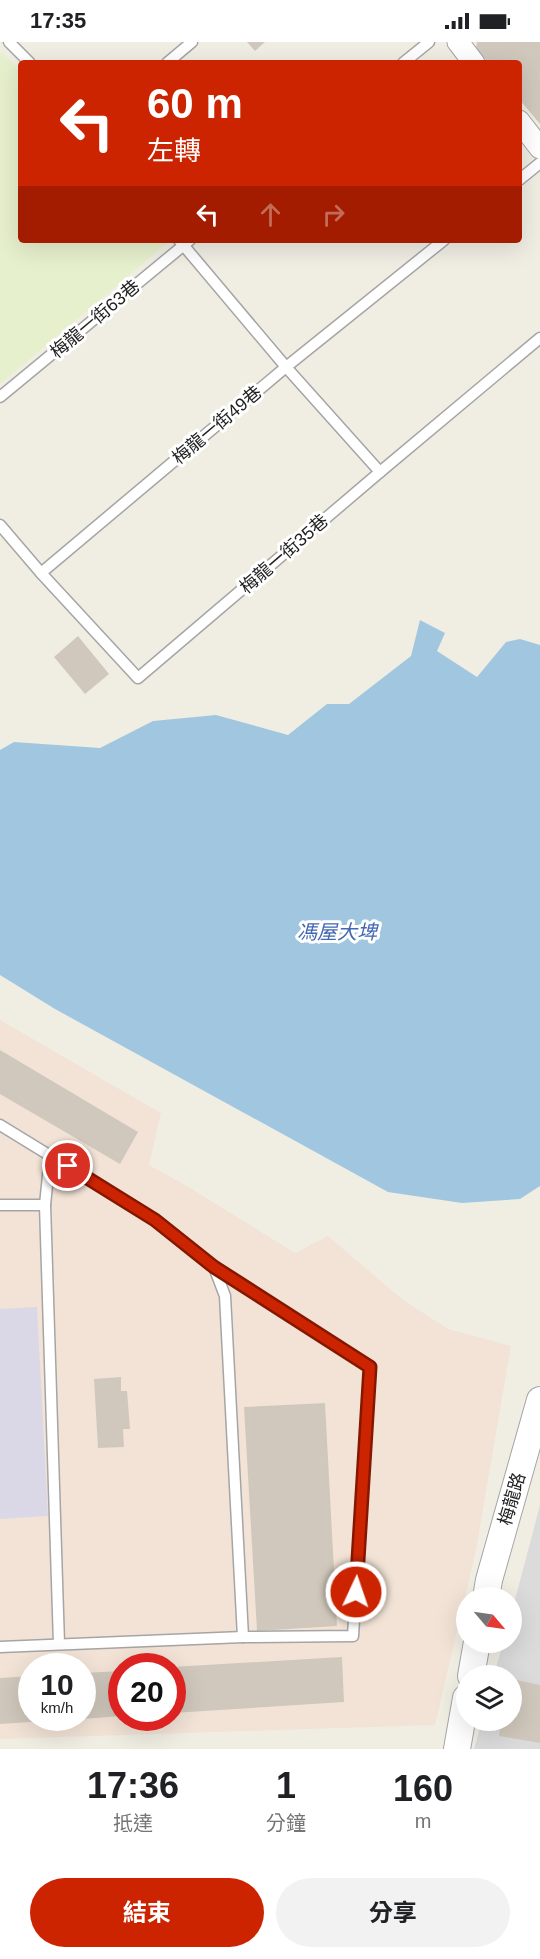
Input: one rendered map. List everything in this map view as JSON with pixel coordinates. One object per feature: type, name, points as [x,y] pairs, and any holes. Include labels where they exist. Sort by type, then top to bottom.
[{"type":"street","points":[[458,42],[472,60]]},
{"type":"street","points":[[522,125],[540,148]]},
{"type":"street","name":"梅龍路","points":[[488,1587],[540,1400]]},
{"type":"street","points":[[457,1749],[460,1731]]},
{"type":"lane","points":[[9,42],[27,60]]},
{"type":"lane","points":[[171,60],[192,42]]},
{"type":"lane","points":[[407,60],[429,42]]},
{"type":"lane","points":[[522,178],[540,163]]},
{"type":"lane","name":"梅龍一街63巷","points":[[0,397],[183,243]]},
{"type":"lane","points":[[185,243],[286,367],[380,472]]},
{"type":"lane","name":"梅龍一街49巷","points":[[41,573],[286,367],[440,243]]},
{"type":"lane","name":"梅龍一街35巷","points":[[41,573],[138,678],[540,338]]},
{"type":"lane","points":[[0,525],[41,573]]},
{"type":"lane","points":[[0,1125],[155,1220],[214,1267],[370,1367],[353,1636],[243,1637],[0,1647]]},
{"type":"lane","points":[[50,1156],[45,1205],[59,1644]]},
{"type":"lane","points":[[0,1205],[45,1205]]},
{"type":"lane","points":[[214,1267],[225,1296],[243,1637]]},
{"type":"shaded area","points":[[0,1020],[161,1113],[149,1165],[295,1253],[328,1236],[402,1299],[448,1329],[511,1346],[476,1550],[467,1587],[456,1587],[456,1635],[435,1725],[0,1739]]},
{"type":"shaded area","points":[[37,1307],[48,1516],[0,1519],[0,1309]]},
{"type":"shaded area","points":[[540,1505],[540,1749],[474,1749],[479,1731],[522,1731],[522,1665],[497,1665],[500,1653],[522,1653],[522,1587],[518,1587]]},
{"type":"green space","points":[[2,52],[18,70],[18,243],[167,243],[0,384],[0,54]]},
{"type":"water","name":"馮屋大埤","points":[[420,620],[445,633],[437,651],[477,677],[506,642],[520,639],[540,645],[540,1186],[520,1199],[462,1203],[388,1192],[55,1009],[0,975],[0,750],[14,742],[100,748],[153,721],[216,715],[288,735],[327,704],[349,704],[411,656]]},
{"type":"building","points":[[247,42],[265,42],[255,51]]},
{"type":"building","points":[[477,42],[540,42],[540,124],[522,103],[522,60],[485,60],[476,49]]},
{"type":"building","points":[[78,636],[109,674],[85,694],[54,657]]},
{"type":"building","points":[[0,1050],[138,1132],[120,1164],[0,1094]]},
{"type":"building","points":[[121,1377],[121,1391],[127,1391],[130,1429],[123,1429],[124,1447],[98,1448],[94,1379]]},
{"type":"building","points":[[325,1403],[337,1626],[257,1631],[244,1407]]},
{"type":"building","points":[[342,1657],[344,1702],[186,1712],[186,1666]]},
{"type":"building","points":[[96,1672],[108,1672],[108,1717],[96,1718]]},
{"type":"building","points":[[18,1677],[18,1723],[0,1724],[0,1678]]},
{"type":"building","points":[[522,1681],[540,1685],[540,1743],[499,1736],[500,1731],[522,1731]]},
{"type":"route","points":[[68,1166],[155,1220],[214,1267],[370,1367],[356,1592]]}]
